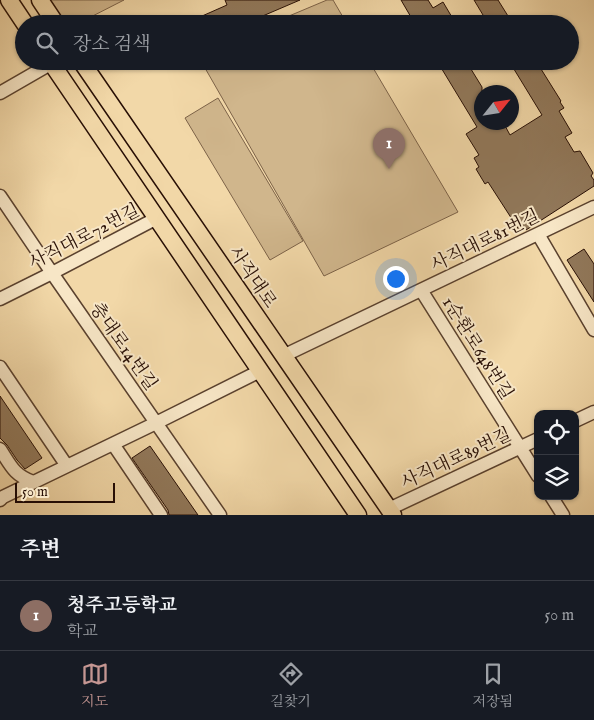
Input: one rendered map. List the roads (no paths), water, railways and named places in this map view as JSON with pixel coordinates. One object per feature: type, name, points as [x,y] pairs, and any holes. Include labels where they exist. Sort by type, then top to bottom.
[{"type":"main road","points":[[9,0],[19,15]]},
{"type":"main road","points":[[40,0],[50,15]]},
{"type":"main road","points":[[56,70],[358,515]]},
{"type":"main road","name":"사직대로","points":[[88,70],[391,512]]},
{"type":"street","points":[[0,93],[38,70]]},
{"type":"street","name":"충대로14번길","points":[[0,196],[220,515]]},
{"type":"street","name":"사직대로81번길","points":[[283,356],[594,207]]},
{"type":"street","name":"사직대로72번길","points":[[0,299],[157,218]]},
{"type":"street","points":[[538,234],[594,330]]},
{"type":"street","name":"1순환로648번길","points":[[421,290],[534,470]]},
{"type":"street","points":[[0,367],[67,466]]},
{"type":"street","points":[[0,500],[260,371]]},
{"type":"street","points":[[579,419],[594,412]]},
{"type":"street","name":"사직대로89번길","points":[[391,512],[534,441]]},
{"type":"street","points":[[114,444],[161,515]]},
{"type":"street","points":[[0,449],[15,472],[33,482]]},
{"type":"street","points":[[553,500],[562,515]]},
{"type":"place","name":"청주고등학교","points":[[389,169]]}]
